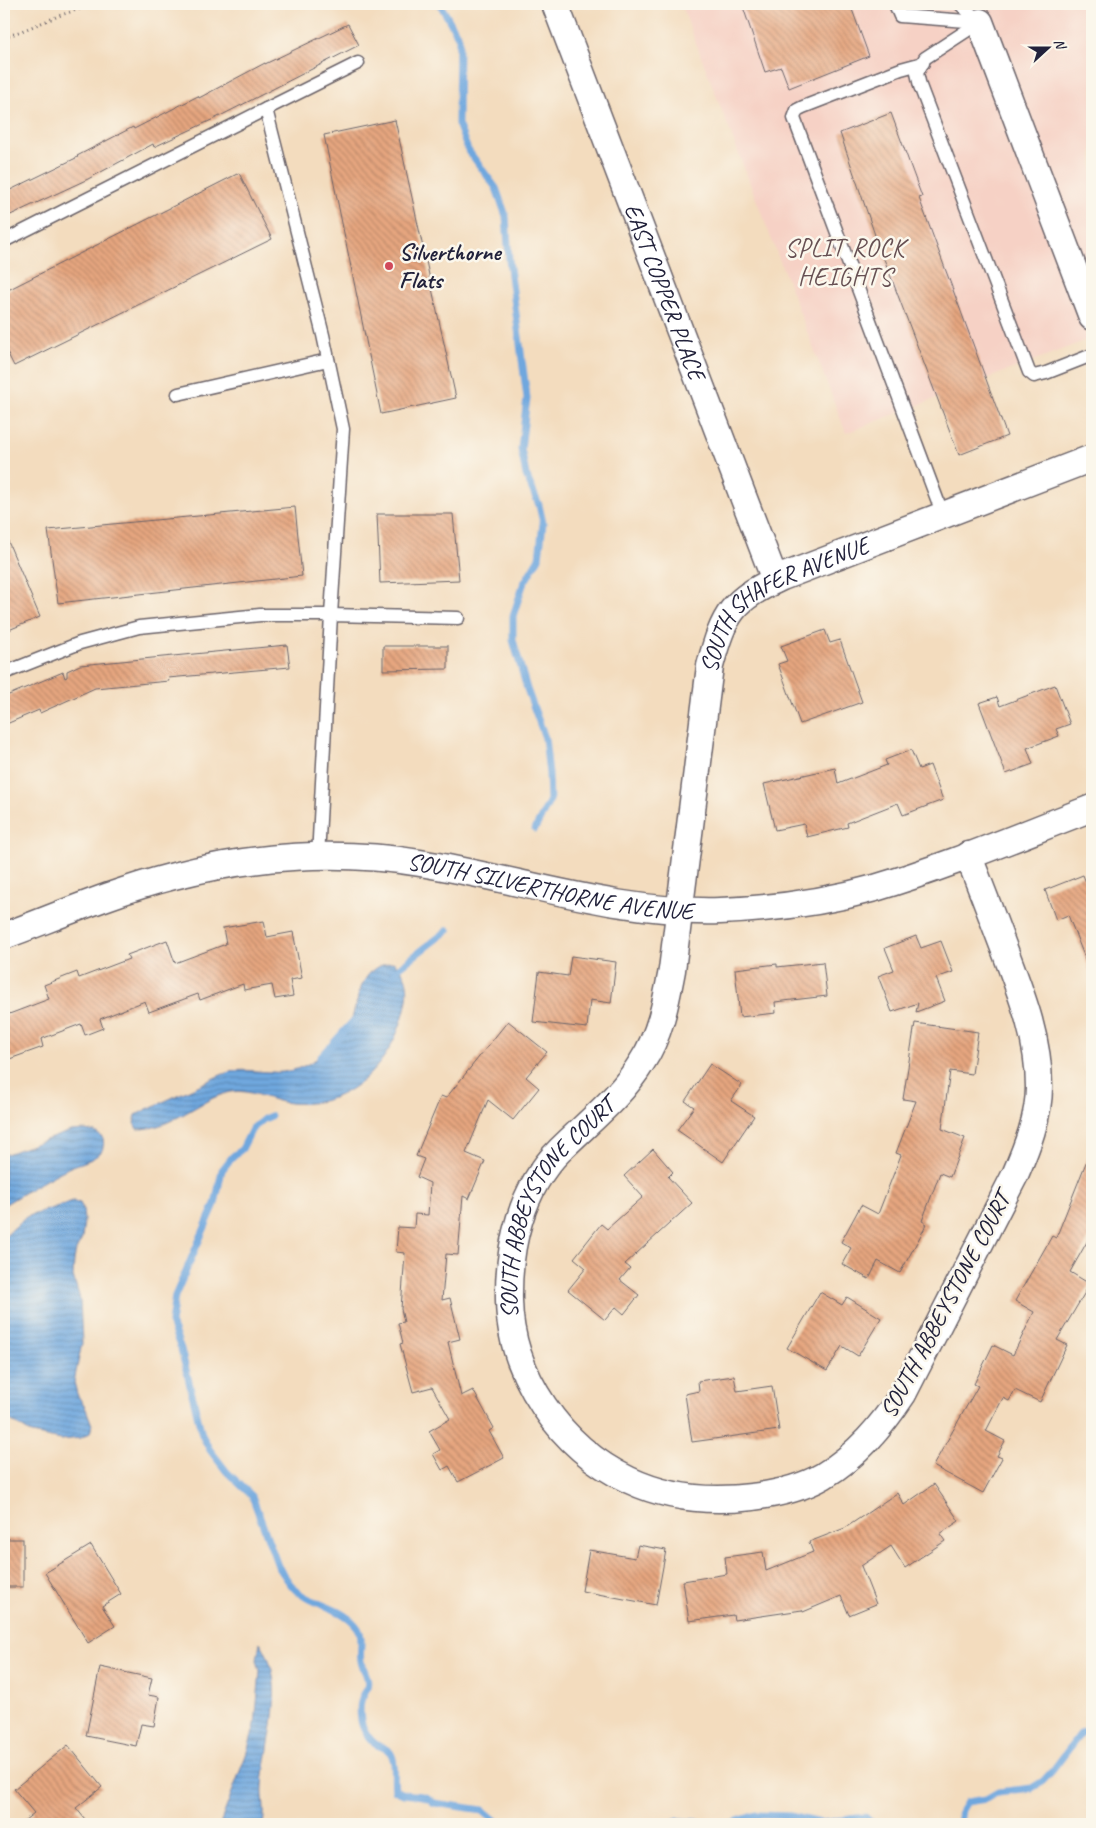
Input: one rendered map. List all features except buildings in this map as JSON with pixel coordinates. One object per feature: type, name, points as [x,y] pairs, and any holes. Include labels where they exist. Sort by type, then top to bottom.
[{"type":"street","name":"EAST COPPER PLACE","points":[[555,4],[775,580]]},
{"type":"street","points":[[980,22],[1092,317]]},
{"type":"street","name":"SOUTH SHAFER AVENUE","points":[[678,910],[710,666],[716,641],[724,623],[734,608],[746,595],[775,580],[1092,458]]},
{"type":"street","name":"SOUTH SILVERTHORNE AVENUE","points":[[4,936],[107,896],[175,875],[250,862],[318,857],[376,858],[456,869],[616,904],[678,910],[759,909],[835,898],[873,889],[910,877],[1092,808]]},
{"type":"street","name":"SOUTH ABBEYSTONE COURT","points":[[678,910],[672,970],[664,1009],[644,1060],[614,1100],[558,1152],[543,1169],[532,1185],[525,1202],[513,1246],[509,1271],[511,1327],[518,1355],[530,1383],[546,1410],[586,1452],[608,1469],[631,1481],[655,1490],[682,1496],[712,1500],[740,1498],[788,1490],[822,1477],[865,1444],[884,1422],[903,1394],[1015,1175],[1027,1146],[1035,1118],[1039,1089],[1038,1059],[1033,1030],[1024,1000],[968,855]]},
{"type":"lane","points":[[895,4],[900,16],[980,22]]},
{"type":"lane","points":[[960,4],[980,22]]},
{"type":"lane","points":[[980,22],[925,58],[917,73],[920,86],[1028,372],[1034,376],[1046,373],[1092,355]]},
{"type":"lane","points":[[923,63],[902,69],[803,107],[797,110],[794,118],[943,515]]},
{"type":"lane","points":[[4,241],[358,64]]},
{"type":"lane","points":[[266,109],[328,360],[343,430],[318,857]]},
{"type":"lane","points":[[178,394],[328,360]]},
{"type":"lane","points":[[4,673],[80,642],[138,627],[260,615],[458,618]]},
{"type":"path","points":[[4,38],[61,15],[96,4]]},
{"type":"shaded area","points":[[681,4],[1092,4],[1092,338],[846,433]]},
{"type":"water","points":[[393,962],[402,971],[408,989],[407,1002],[399,1029],[379,1064],[349,1090],[331,1098],[312,1103],[290,1103],[253,1093],[231,1092],[208,1100],[162,1124],[150,1128],[137,1129],[134,1123],[136,1115],[222,1075],[239,1070],[286,1072],[300,1068],[313,1061],[340,1039],[347,1029],[365,979],[380,966]]},
{"type":"water","points":[[85,1130],[95,1132],[103,1138],[102,1150],[97,1156],[68,1168],[4,1205],[4,1155],[71,1131]]},
{"type":"water","points":[[73,1201],[80,1203],[83,1209],[84,1221],[82,1239],[76,1250],[74,1260],[73,1276],[80,1299],[82,1343],[74,1382],[77,1394],[86,1409],[92,1425],[90,1433],[81,1438],[61,1440],[32,1434],[4,1416],[4,1237],[26,1217]]},
{"type":"water","points":[[260,1642],[269,1659],[273,1676],[274,1694],[274,1712],[263,1786],[263,1824],[220,1824],[246,1755],[255,1725],[260,1671],[257,1660]]},
{"type":"waterway","points":[[440,4],[459,38],[458,124],[468,150],[496,188],[506,216],[509,260],[527,398],[521,449],[526,475],[539,505],[543,523],[539,558],[523,585],[513,616],[513,640],[527,689],[545,738],[549,774],[550,800],[535,829]]},
{"type":"waterway","points":[[394,974],[400,967],[448,930]]},
{"type":"waterway","points":[[320,1058],[354,1020]]},
{"type":"waterway","points":[[271,1116],[252,1129],[242,1149],[233,1156],[222,1170],[215,1204],[175,1296],[171,1323],[181,1349],[202,1435],[210,1450],[227,1472],[252,1496],[278,1566],[290,1584],[299,1593],[345,1616],[358,1628],[361,1635],[361,1661],[368,1680],[361,1703],[362,1723],[366,1734],[371,1740],[390,1752],[392,1756],[395,1790],[400,1793],[424,1796],[434,1803],[483,1810],[500,1824]]},
{"type":"waterway","points":[[960,1824],[962,1810],[967,1802],[986,1799],[998,1792],[1032,1788],[1043,1781],[1081,1733],[1092,1728]]},
{"type":"waterway","points":[[671,1824],[678,1821],[728,1824],[756,1815],[790,1816],[821,1823],[865,1817],[873,1824]]},
{"type":"place","name":"Silverthorne Flats","points":[[389,266]]},
{"type":"district","name":"SPLIT ROCK HEIGHTS","points":[[845,262]]}]
